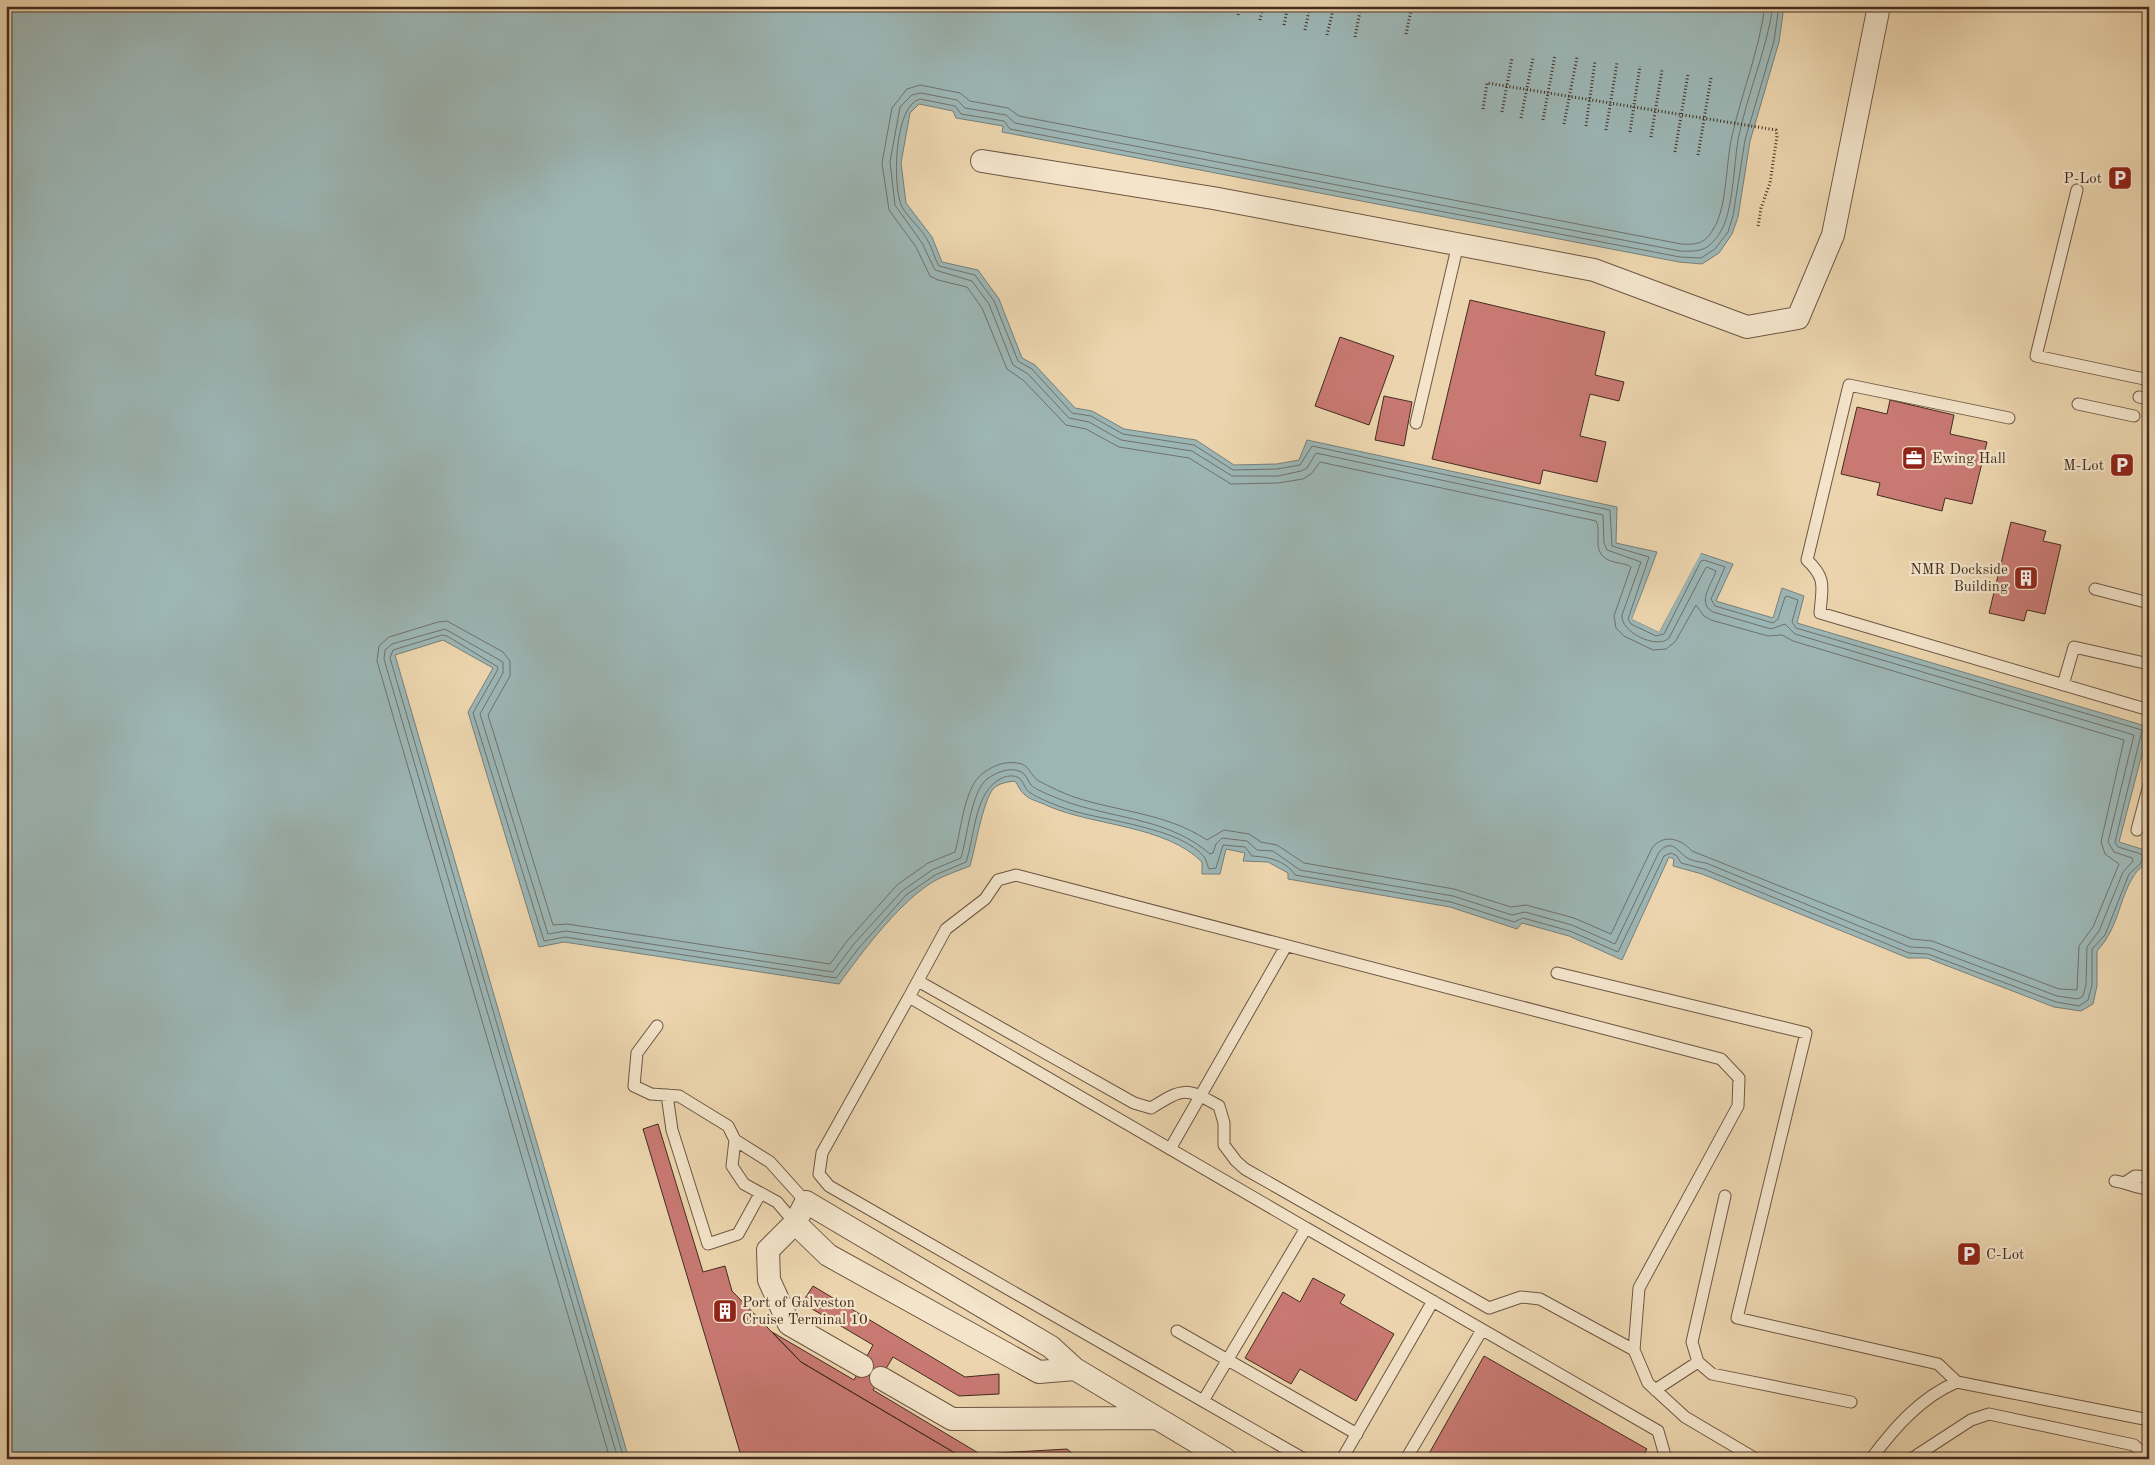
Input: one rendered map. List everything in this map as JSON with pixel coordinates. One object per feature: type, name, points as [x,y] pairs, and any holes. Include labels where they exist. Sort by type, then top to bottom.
[{"type":"street","points":[[982,161],[1212,198],[1594,270],[1746,327],[1798,318],[1833,235],[1879,6]]},
{"type":"street","points":[[1156,1418],[952,1419],[789,1324],[769,1280],[768,1250],[795,1223],[806,1202],[1051,1347],[1075,1370],[1156,1418],[1225,1459]]},
{"type":"street","points":[[795,1223],[828,1256],[1039,1372],[1075,1370]]},
{"type":"lane","points":[[2077,190],[2036,356],[2149,380]]},
{"type":"lane","points":[[1416,423],[1458,244]]},
{"type":"lane","points":[[2009,418],[1849,385],[1807,560],[1819,571],[1823,581],[1820,613],[2149,710]]},
{"type":"lane","points":[[2078,404],[2134,416]]},
{"type":"lane","points":[[2095,589],[2149,603]]},
{"type":"lane","points":[[2063,685],[2074,647],[2149,664]]},
{"type":"lane","points":[[2137,830],[2149,784]]},
{"type":"lane","points":[[1304,1459],[829,1186],[819,1174],[822,1153],[946,929],[985,899],[998,880],[1016,875],[1721,1059],[1739,1078],[1738,1106],[1639,1288],[1634,1350],[1648,1383],[1684,1416],[1756,1459]]},
{"type":"lane","points":[[1170,1149],[1286,946]]},
{"type":"lane","points":[[1557,973],[1806,1033],[1737,1318],[1938,1364],[1957,1382],[2149,1420]]},
{"type":"lane","points":[[918,981],[1134,1103],[1151,1108],[1174,1094],[1193,1092],[1219,1106],[1224,1123],[1224,1146],[1245,1169],[1489,1308],[1521,1297],[1540,1299],[1634,1350]]},
{"type":"lane","points":[[909,997],[1658,1431],[1666,1459]]},
{"type":"lane","points":[[658,1026],[637,1053],[634,1086],[651,1094],[678,1096],[728,1126],[735,1140],[770,1162],[806,1202]]},
{"type":"lane","points":[[666,1095],[672,1130],[708,1244],[738,1234],[760,1194]]},
{"type":"lane","points":[[735,1140],[732,1166],[744,1184],[777,1202],[795,1223]]},
{"type":"lane","points":[[2149,1177],[2135,1176],[2120,1182],[2133,1188],[2149,1189]]},
{"type":"lane","points":[[1725,1196],[1692,1342],[1698,1362],[1712,1374],[1851,1402]]},
{"type":"lane","points":[[1203,1401],[1306,1228]]},
{"type":"lane","points":[[1342,1459],[1433,1301]]},
{"type":"lane","points":[[1406,1459],[1482,1330]]},
{"type":"lane","points":[[1177,1331],[1357,1434]]},
{"type":"lane","points":[[1655,1390],[1698,1362]]},
{"type":"lane","points":[[1871,1459],[1889,1434],[1922,1403],[1957,1382]]},
{"type":"lane","points":[[1912,1459],[1971,1420],[1989,1414],[2134,1445],[2148,1459]]},
{"type":"path","points":[[1238,15],[1240,6]]},
{"type":"path","points":[[1260,20],[1263,6]]},
{"type":"path","points":[[1284,25],[1288,6]]},
{"type":"path","points":[[1305,30],[1310,6]]},
{"type":"path","points":[[1327,35],[1334,6]]},
{"type":"path","points":[[1355,37],[1361,6]]},
{"type":"path","points":[[1406,34],[1412,6]]},
{"type":"path","points":[[1543,120],[1554,55]]},
{"type":"path","points":[[1564,124],[1577,57]]},
{"type":"path","points":[[1502,112],[1512,58]]},
{"type":"path","points":[[1521,118],[1532,58]]},
{"type":"path","points":[[1586,126],[1595,61]]},
{"type":"path","points":[[1606,130],[1618,63]]},
{"type":"path","points":[[1630,132],[1640,66]]},
{"type":"path","points":[[1651,137],[1662,70]]},
{"type":"path","points":[[1675,152],[1688,74]]},
{"type":"path","points":[[1698,155],[1711,78]]},
{"type":"path","points":[[1483,109],[1488,83],[1776,130],[1777,136],[1770,183],[1761,208],[1758,227]]},
{"type":"water","points":[[6,6],[1784,6],[1779,42],[1750,141],[1738,217],[1732,234],[1719,253],[1702,264],[1679,262],[1002,132],[1003,126],[956,118],[953,111],[919,104],[910,113],[901,163],[906,203],[932,237],[942,262],[978,270],[999,299],[1022,358],[1035,365],[1075,408],[1092,411],[1124,429],[1196,440],[1234,465],[1277,464],[1299,460],[1307,440],[1617,507],[1616,543],[1657,552],[1632,619],[1659,632],[1700,553],[1733,564],[1716,601],[1773,618],[1782,588],[1804,596],[1797,623],[2149,727],[2119,842],[2148,851],[2147,857],[2128,886],[2110,933],[2097,951],[2097,986],[2093,1004],[2081,1011],[2054,1007],[1927,958],[1908,958],[1702,874],[1673,866],[1674,859],[1669,857],[1622,960],[1569,936],[1522,923],[1517,929],[1450,907],[1288,879],[1288,873],[1268,862],[1243,861],[1245,853],[1226,849],[1220,874],[1202,874],[1202,862],[1187,850],[1169,840],[1149,833],[1066,813],[1026,796],[1015,781],[998,785],[989,795],[970,866],[938,879],[911,899],[884,926],[839,984],[564,942],[539,947],[468,712],[493,668],[443,640],[395,655],[629,1459],[6,1459]]},
{"type":"pier","points":[[1659,551],[1635,618],[1658,629],[1698,552],[1702,551],[1659,632],[1632,619]]},
{"type":"building","points":[[1470,300],[1605,332],[1595,375],[1624,382],[1619,401],[1590,394],[1580,436],[1606,442],[1597,482],[1543,470],[1540,484],[1432,459]]},
{"type":"building","points":[[1340,337],[1394,356],[1369,425],[1315,406]]},
{"type":"building","points":[[1384,396],[1412,402],[1404,446],[1375,440]]},
{"type":"building","name":"Ewing Hall","points":[[1890,400],[1954,415],[1950,434],[1987,442],[1972,504],[1945,498],[1942,511],[1877,495],[1880,483],[1841,474],[1857,407],[1887,414]]},
{"type":"building","name":"NMR Dockside Building","points":[[2011,522],[2046,531],[2043,541],[2061,545],[2045,614],[2027,610],[2024,621],[1989,613]]},
{"type":"building","name":"Port of Galveston Cruise Terminal 10","points":[[658,1124],[703,1272],[725,1266],[732,1291],[801,1362],[965,1459],[742,1459],[643,1129]]},
{"type":"building","points":[[1313,1278],[1345,1295],[1340,1303],[1394,1334],[1356,1401],[1300,1369],[1291,1384],[1245,1358],[1283,1292],[1300,1302]]},
{"type":"building","points":[[813,1286],[965,1377],[999,1374],[999,1394],[959,1396],[893,1357],[873,1390],[980,1454],[1067,1449],[1078,1458],[965,1459],[801,1362],[772,1332],[854,1380],[873,1345],[802,1303]]},
{"type":"building","points":[[1484,1356],[1647,1449],[1641,1459],[1426,1459]]},
{"type":"building","points":[[1129,1455],[1131,1459],[1061,1459]]},
{"type":"place","name":"P-Lot","points":[[2120,178]]},
{"type":"place","name":"Ewing Hall","points":[[1914,458]]},
{"type":"place","name":"M-Lot","points":[[2122,465]]},
{"type":"place","name":"NMR Dockside Building","points":[[2026,578]]},
{"type":"place","name":"C-Lot","points":[[1969,1254]]},
{"type":"place","name":"Port of Galveston Cruise Terminal 10","points":[[725,1311]]}]
